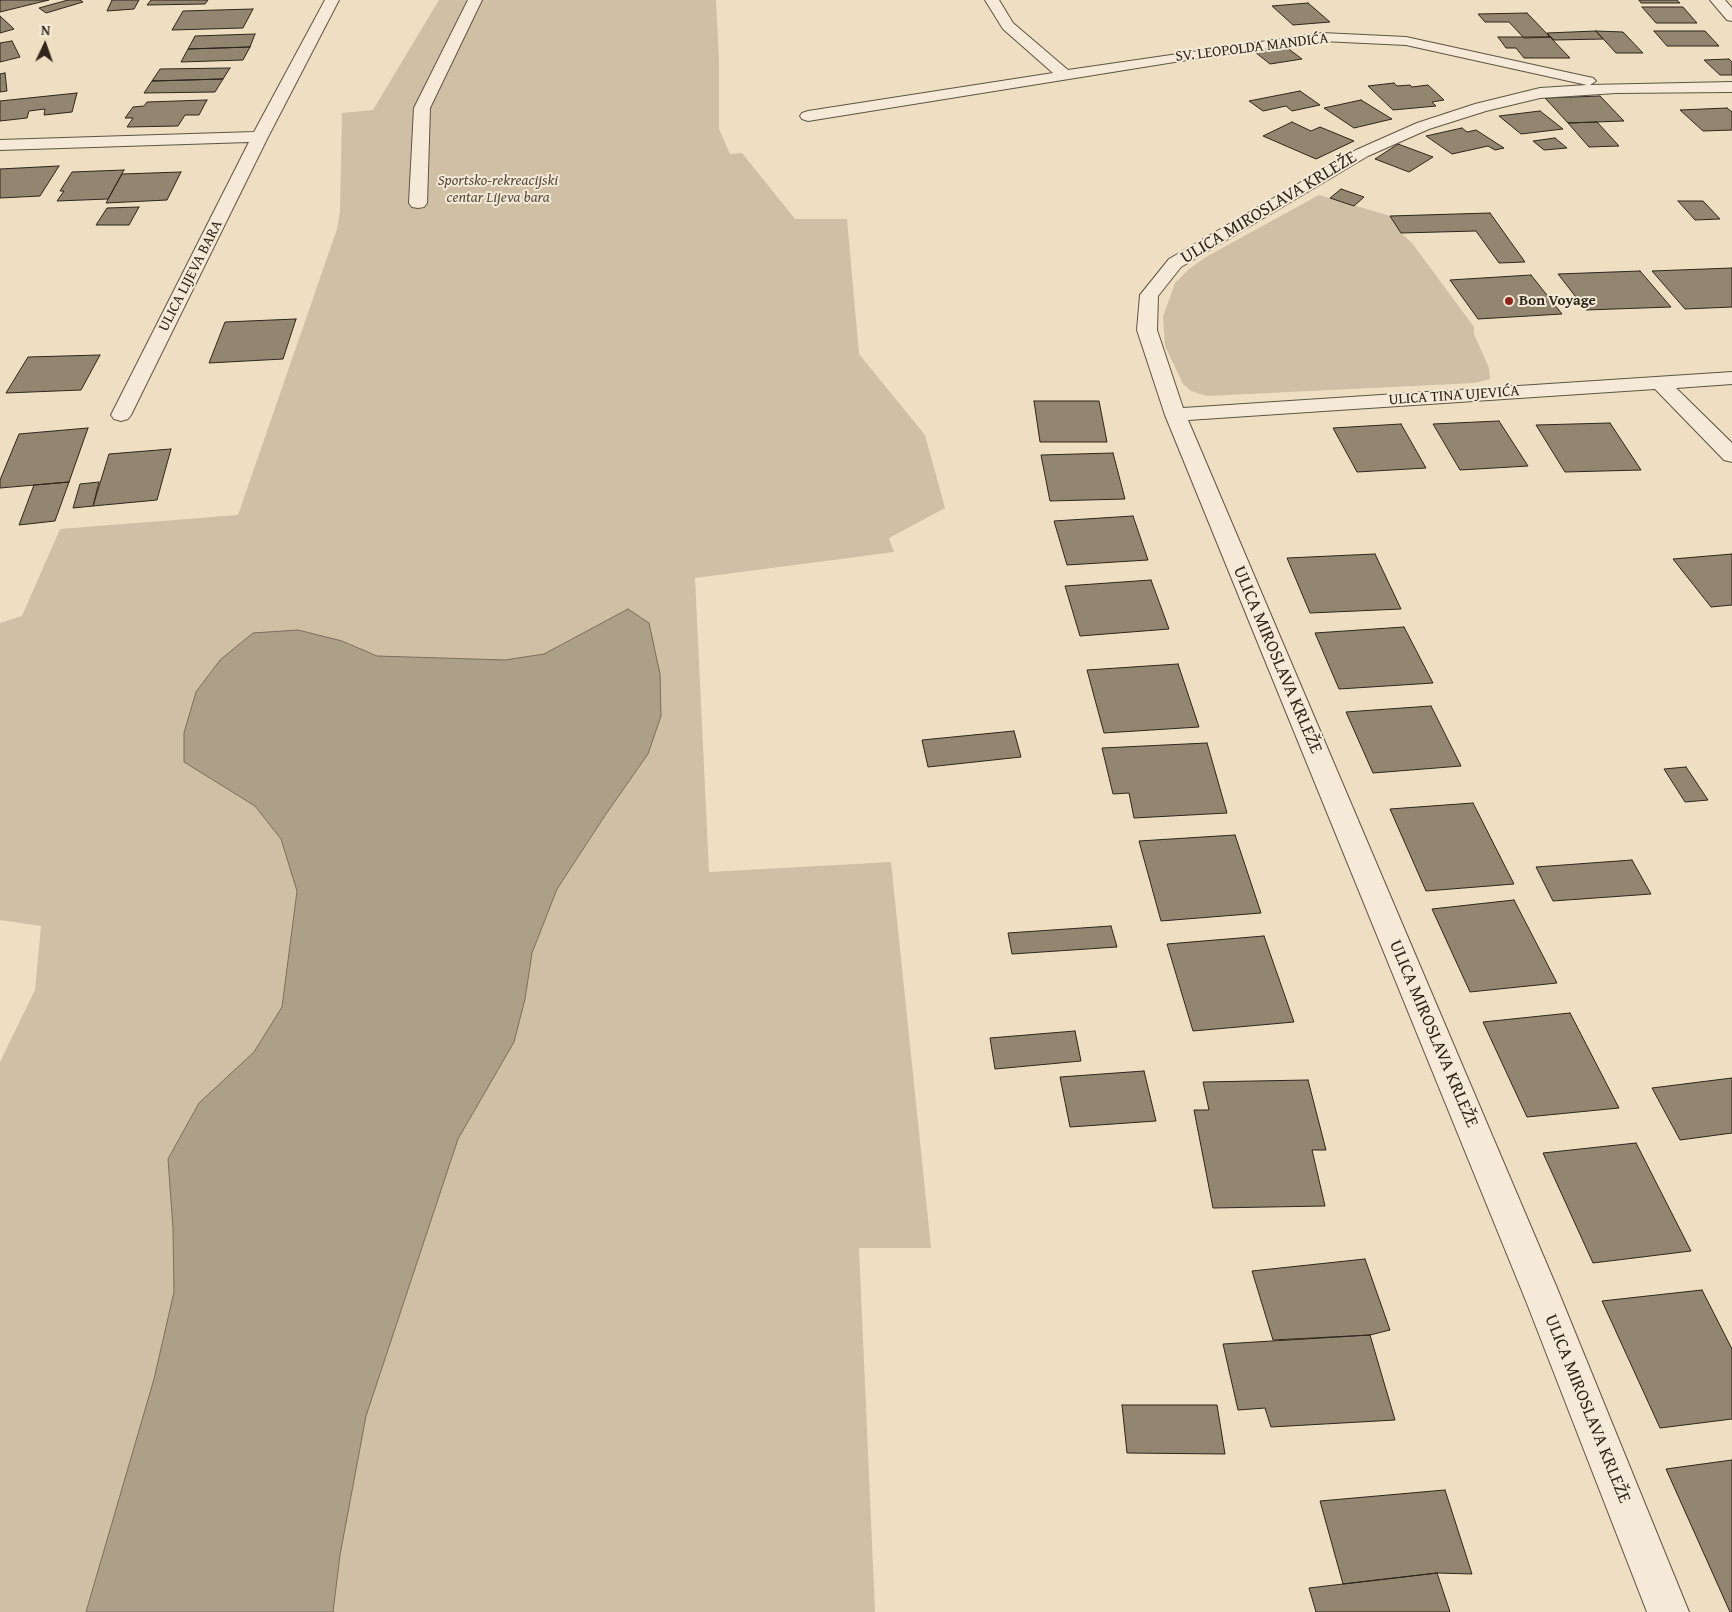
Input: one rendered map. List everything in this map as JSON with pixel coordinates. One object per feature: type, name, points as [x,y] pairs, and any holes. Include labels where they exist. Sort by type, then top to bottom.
[{"type":"street","name":"ULICA LIJEVA BARA","points":[[121,415],[260,137],[332,0]]},
{"type":"street","points":[[418,203],[422,108],[475,0]]},
{"type":"street","points":[[992,0],[1008,26],[1065,76]]},
{"type":"street","points":[[1717,0],[1732,17]]},
{"type":"street","name":"SV. LEOPOLDA MANDIĆA","points":[[808,116],[1218,51],[1322,37],[1406,41],[1486,57],[1616,88]]},
{"type":"street","name":"ULICA MIROSLAVA KRLEŽE","points":[[1668,1612],[1544,1301],[1175,415],[1146,330],[1149,295],[1175,264],[1222,234],[1362,153],[1423,126],[1481,107],[1540,93],[1616,88],[1732,87]]},
{"type":"street","points":[[0,145],[260,137]]},
{"type":"street","name":"ULICA TINA UJEVIĆA","points":[[1175,415],[1732,378]]},
{"type":"street","points":[[1660,383],[1732,455]]},
{"type":"green space","name":"Sportsko-rekreacijski centar Lijeva bara","points":[[439,0],[716,0],[719,61],[719,129],[730,154],[742,153],[795,219],[847,219],[859,354],[925,435],[945,508],[889,538],[894,552],[695,578],[709,872],[891,862],[931,1248],[859,1248],[875,1612],[0,1612],[0,1062],[35,990],[41,926],[0,920],[0,623],[22,616],[60,529],[238,515],[337,229],[340,211],[342,113],[373,110]]},
{"type":"green space","points":[[1319,195],[1390,216],[1474,327],[1474,334],[1489,368],[1490,379],[1474,383],[1207,396],[1191,391],[1183,384],[1165,346],[1163,317],[1175,283],[1189,269],[1206,257]]},
{"type":"shaded area","points":[[628,609],[649,623],[660,674],[661,716],[648,754],[557,889],[532,953],[525,999],[514,1042],[458,1139],[366,1416],[340,1555],[333,1612],[86,1612],[154,1379],[174,1292],[173,1228],[168,1159],[199,1103],[254,1052],[282,1007],[297,891],[281,839],[255,806],[184,762],[184,733],[196,692],[220,660],[253,633],[298,630],[342,641],[377,656],[505,660],[544,654]]},
{"type":"building","points":[[0,0],[49,0],[0,12]]},
{"type":"building","points":[[68,0],[80,0],[83,2],[46,13],[39,8]]},
{"type":"building","points":[[112,0],[139,0],[134,9],[107,11]]},
{"type":"building","points":[[151,0],[208,0],[205,4],[147,5]]},
{"type":"building","points":[[1639,0],[1677,0],[1680,3],[1641,3]]},
{"type":"building","points":[[1308,3],[1330,22],[1293,25],[1272,6]]},
{"type":"building","points":[[1642,7],[1683,7],[1697,23],[1656,23]]},
{"type":"building","points":[[253,9],[243,28],[172,30],[183,11]]},
{"type":"building","points":[[1527,13],[1550,37],[1524,38],[1509,22],[1485,22],[1478,14]]},
{"type":"building","points":[[0,16],[14,29],[0,33]]},
{"type":"building","points":[[1596,31],[1603,39],[1554,40],[1547,33]]},
{"type":"building","points":[[1596,31],[1623,32],[1643,53],[1616,53]]},
{"type":"building","points":[[1654,31],[1705,31],[1719,46],[1667,46]]},
{"type":"building","points":[[255,34],[250,47],[188,49],[195,36]]},
{"type":"building","points":[[1498,37],[1550,37],[1570,58],[1524,58],[1516,48],[1506,48]]},
{"type":"building","points":[[12,41],[20,57],[0,62],[0,43]]},
{"type":"building","points":[[250,47],[243,60],[181,62],[188,49]]},
{"type":"building","points":[[1286,47],[1302,59],[1270,64],[1255,52]]},
{"type":"building","points":[[1729,59],[1732,62],[1732,75],[1720,75],[1704,60]]},
{"type":"building","points":[[230,68],[223,79],[152,81],[160,69]]},
{"type":"building","points":[[5,73],[7,91],[0,92],[0,74]]},
{"type":"building","points":[[223,79],[215,92],[144,93],[152,81]]},
{"type":"building","points":[[1394,83],[1397,86],[1410,85],[1412,87],[1428,85],[1444,100],[1432,102],[1436,106],[1393,110],[1368,86]]},
{"type":"building","points":[[1300,91],[1320,105],[1292,111],[1286,106],[1263,111],[1249,101]]},
{"type":"building","points":[[77,93],[72,112],[44,115],[45,109],[29,111],[27,118],[0,121],[0,101]]},
{"type":"building","points":[[1600,96],[1624,121],[1568,123],[1545,98]]},
{"type":"building","points":[[207,100],[199,115],[185,115],[178,126],[127,127],[133,118],[125,118],[133,107],[144,106],[147,102]]},
{"type":"building","points":[[1361,100],[1392,119],[1354,128],[1324,108]]},
{"type":"building","points":[[1727,108],[1732,112],[1732,130],[1703,131],[1680,110]]},
{"type":"building","points":[[1540,111],[1563,129],[1521,134],[1499,116]]},
{"type":"building","points":[[1292,122],[1311,131],[1320,127],[1354,141],[1316,159],[1263,136]]},
{"type":"building","points":[[1597,122],[1619,146],[1589,147],[1568,123]]},
{"type":"building","points":[[1462,128],[1467,132],[1476,130],[1504,148],[1495,150],[1488,146],[1452,154],[1426,136]]},
{"type":"building","points":[[1555,138],[1567,148],[1544,150],[1533,141]]},
{"type":"building","points":[[1398,144],[1433,157],[1409,172],[1375,159]]},
{"type":"building","points":[[59,166],[40,196],[0,198],[0,169]]},
{"type":"building","points":[[124,170],[108,199],[57,201],[64,191],[60,191],[72,172]]},
{"type":"building","points":[[181,172],[167,200],[106,203],[122,174]]},
{"type":"building","points":[[1341,189],[1364,197],[1354,206],[1330,198]]},
{"type":"building","points":[[1678,201],[1703,201],[1720,219],[1695,220]]},
{"type":"building","points":[[139,207],[129,225],[96,225],[107,208]]},
{"type":"building","points":[[1490,213],[1525,262],[1499,263],[1476,231],[1401,233],[1390,216]]},
{"type":"building","points":[[1732,268],[1732,307],[1685,309],[1652,271]]},
{"type":"building","points":[[1640,271],[1671,307],[1586,310],[1558,274]]},
{"type":"building","name":"Bon Voyage","points":[[1531,275],[1562,314],[1478,319],[1450,280]]},
{"type":"building","points":[[296,319],[283,359],[209,363],[225,322]]},
{"type":"building","points":[[100,355],[81,390],[6,393],[28,357]]},
{"type":"building","points":[[1034,401],[1099,401],[1107,442],[1040,442]]},
{"type":"building","points":[[1499,421],[1528,466],[1460,470],[1433,424]]},
{"type":"building","points":[[1610,423],[1641,470],[1565,472],[1536,425]]},
{"type":"building","points":[[1401,424],[1426,468],[1357,472],[1333,428]]},
{"type":"building","points":[[88,428],[69,482],[0,488],[0,480],[19,434]]},
{"type":"building","points":[[171,449],[157,500],[93,506],[109,454]]},
{"type":"building","points":[[1113,453],[1125,499],[1050,501],[1041,455]]},
{"type":"building","points":[[69,482],[55,521],[19,525],[34,485]]},
{"type":"building","points":[[99,482],[93,506],[73,508],[80,484]]},
{"type":"building","points":[[1133,516],[1148,560],[1067,565],[1054,521]]},
{"type":"building","points":[[1375,554],[1401,609],[1310,613],[1287,558]]},
{"type":"building","points":[[1732,554],[1732,605],[1711,607],[1673,559]]},
{"type":"building","points":[[1151,580],[1169,629],[1080,636],[1065,586]]},
{"type":"building","points":[[1404,627],[1433,683],[1339,689],[1315,633]]},
{"type":"building","points":[[1178,664],[1199,727],[1104,733],[1087,670]]},
{"type":"building","points":[[1431,706],[1461,766],[1373,773],[1346,712]]},
{"type":"building","points":[[1014,731],[1021,757],[928,767],[922,740]]},
{"type":"building","points":[[1207,743],[1227,813],[1134,818],[1129,793],[1113,794],[1102,748]]},
{"type":"building","points":[[1686,767],[1708,800],[1685,802],[1664,769]]},
{"type":"building","points":[[1473,803],[1514,884],[1426,891],[1390,809]]},
{"type":"building","points":[[1235,835],[1261,913],[1161,921],[1139,841]]},
{"type":"building","points":[[1632,860],[1651,894],[1553,901],[1536,867]]},
{"type":"building","points":[[1514,900],[1557,983],[1470,992],[1432,909]]},
{"type":"building","points":[[1111,926],[1117,947],[1012,954],[1008,933]]},
{"type":"building","points":[[1264,936],[1294,1022],[1193,1031],[1167,944]]},
{"type":"building","points":[[1570,1013],[1619,1108],[1527,1117],[1483,1022]]},
{"type":"building","points":[[1075,1031],[1081,1061],[995,1069],[990,1038]]},
{"type":"building","points":[[1144,1071],[1156,1121],[1070,1127],[1060,1077]]},
{"type":"building","points":[[1732,1078],[1732,1133],[1680,1140],[1652,1088]]},
{"type":"building","points":[[1308,1080],[1326,1150],[1312,1150],[1325,1206],[1213,1208],[1194,1110],[1209,1110],[1203,1082]]},
{"type":"building","points":[[1636,1143],[1691,1251],[1593,1263],[1543,1153]]},
{"type":"building","points":[[1365,1259],[1390,1330],[1370,1335],[1273,1340],[1252,1271]]},
{"type":"building","points":[[1702,1290],[1732,1349],[1732,1419],[1660,1428],[1602,1301]]},
{"type":"building","points":[[1370,1335],[1395,1420],[1271,1427],[1265,1408],[1238,1410],[1223,1344]]},
{"type":"building","points":[[1122,1405],[1217,1405],[1225,1454],[1127,1453]]},
{"type":"building","points":[[1732,1460],[1732,1612],[1730,1612],[1666,1469]]},
{"type":"building","points":[[1445,1490],[1472,1574],[1437,1573],[1343,1584],[1320,1501]]},
{"type":"building","points":[[1437,1573],[1450,1612],[1316,1612],[1309,1588]]},
{"type":"place","name":"Bon Voyage","points":[[1509,301]]}]
